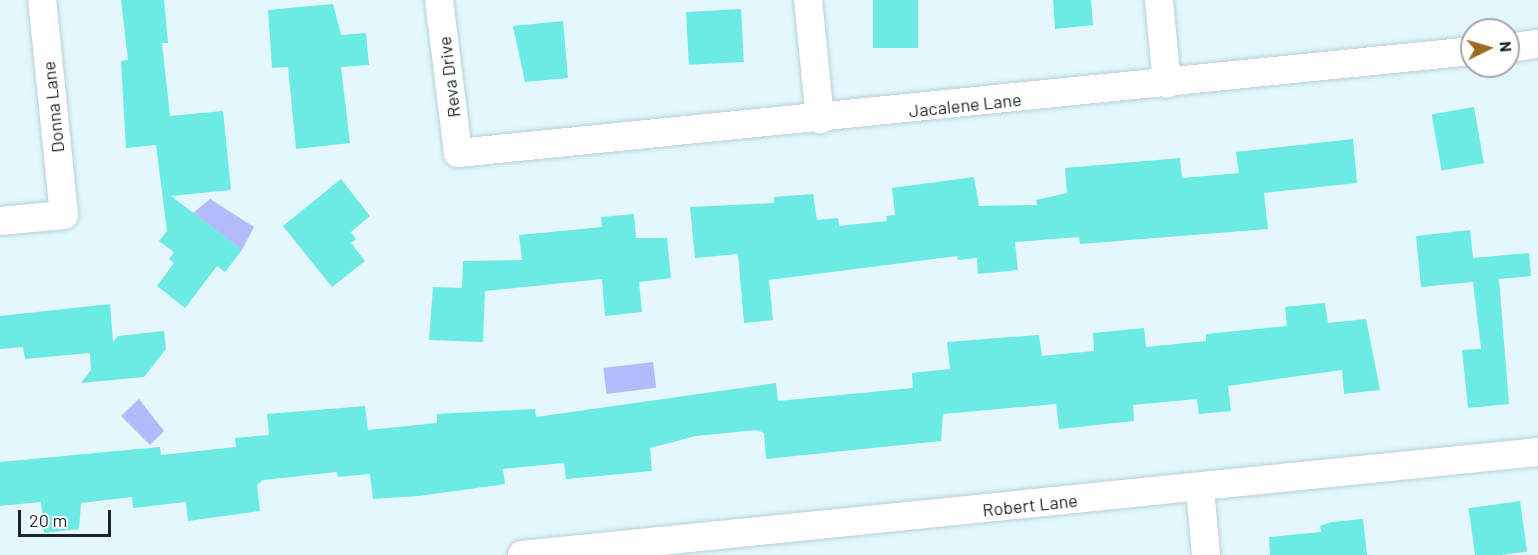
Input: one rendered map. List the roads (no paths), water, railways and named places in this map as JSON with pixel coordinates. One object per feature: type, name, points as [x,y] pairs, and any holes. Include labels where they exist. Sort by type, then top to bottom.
[{"type":"street","name":"Donna Lane","points":[[0,221],[64,214],[42,0]]},
{"type":"street","name":"Reva Drive","points":[[439,0],[458,153]]},
{"type":"street","points":[[808,0],[820,119]]},
{"type":"street","points":[[1159,0],[1167,84]]},
{"type":"street","points":[[1520,46],[1538,44]]},
{"type":"street","name":"Jacalene Lane","points":[[458,153],[820,119],[1460,52]]},
{"type":"street","name":"Robert Lane","points":[[522,555],[1200,489],[1538,452]]},
{"type":"street","points":[[1200,489],[1206,555]]},
{"type":"water","points":[[210,199],[254,227],[242,250],[193,213]]},
{"type":"water","points":[[653,362],[656,388],[607,394],[603,368]]},
{"type":"water","points":[[139,399],[164,431],[150,445],[121,416]]}]
